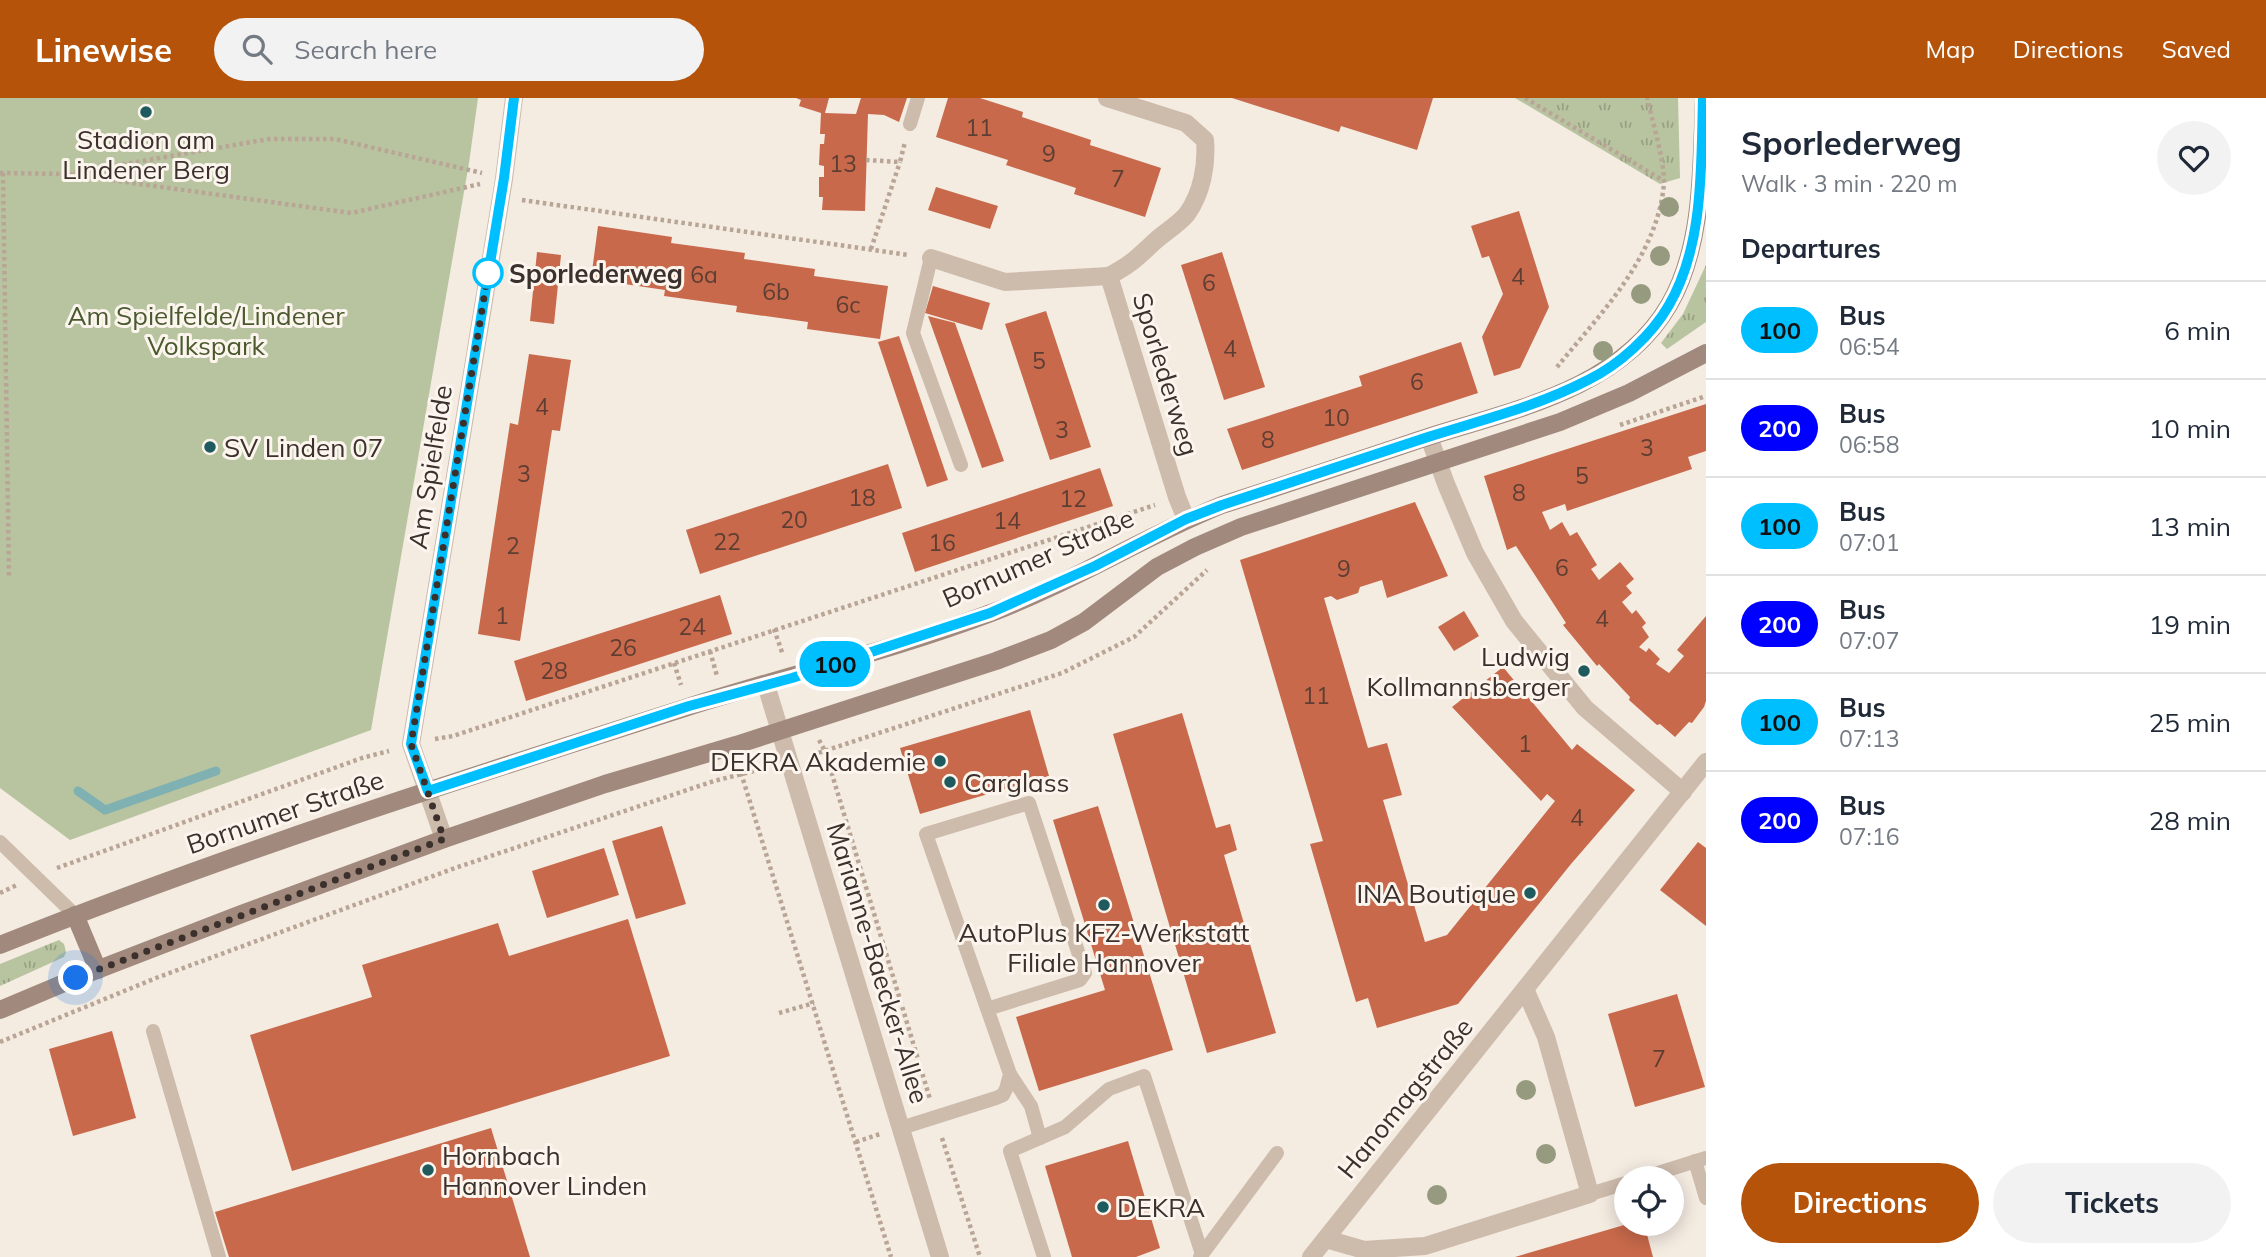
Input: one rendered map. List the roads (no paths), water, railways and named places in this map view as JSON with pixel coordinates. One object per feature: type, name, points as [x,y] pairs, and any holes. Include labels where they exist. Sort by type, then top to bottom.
[{"type":"main road","name":"Bornumer Straße","points":[[0,945],[251,850],[689,706],[766,685],[990,613],[1107,560],[1186,519],[1555,396],[1591,379],[1623,356],[1651,329],[1669,305],[1681,278],[1692,239],[1699,191],[1703,98]]},
{"type":"main road","points":[[0,1010],[98,970],[444,839],[605,784],[996,661],[1051,640],[1084,622],[1157,566],[1195,547],[1241,527],[1560,422],[1629,393],[1706,353]]},
{"type":"main road","points":[[75,915],[98,970]]},
{"type":"street","name":"Am Spielfelde","points":[[444,839],[411,744],[504,178],[514,98]]},
{"type":"street","name":"Sporlederweg","points":[[1107,98],[1186,123],[1205,140],[1207,160],[1197,196],[1186,216],[1153,242],[1132,264],[1109,276],[1186,519]]},
{"type":"street","points":[[931,258],[1005,282],[1109,276]]},
{"type":"street","points":[[1429,437],[1475,553],[1514,621],[1585,708],[1683,792]]},
{"type":"street","name":"Marianne-Baecker-Allee","points":[[766,685],[940,1257]]},
{"type":"street","name":"Hanomagstraße","points":[[1311,1257],[1706,762]]},
{"type":"street","points":[[1326,1239],[1364,1250],[1425,1246],[1590,1194],[1546,1037],[1525,989]]},
{"type":"lane","points":[[910,124],[918,98]]},
{"type":"lane","points":[[931,258],[913,333],[961,465]]},
{"type":"lane","points":[[987,1009],[1080,980],[1084,973],[1029,803],[926,834],[987,1009],[1010,1073],[1031,1106],[1040,1138]]},
{"type":"lane","points":[[3,850],[75,915]]},
{"type":"lane","points":[[152,1031],[219,1257]]},
{"type":"lane","points":[[901,1128],[1003,1095],[1010,1073]]},
{"type":"lane","points":[[1044,1257],[1010,1150],[1065,1127],[1109,1089],[1144,1076],[1201,1256]]},
{"type":"lane","points":[[1201,1256],[1277,1153]]},
{"type":"lane","points":[[1681,1166],[1700,1160],[1706,1198]]},
{"type":"lane","points":[[1590,1194],[1614,1187]]},
{"type":"waterway","points":[[78,791],[105,810],[216,771]]},
{"type":"place","name":"Stadion am Lindener Berg","points":[[146,112]]},
{"type":"place","name":"Sporlederweg","points":[[488,273]]},
{"type":"place","name":"SV Linden 07","points":[[210,447]]},
{"type":"place","name":"Ludwig Kollmannsberger","points":[[1584,671]]},
{"type":"place","name":"DEKRA Akademie","points":[[940,761]]},
{"type":"place","name":"Carglass","points":[[950,782]]},
{"type":"place","name":"INA Boutique","points":[[1530,893]]},
{"type":"place","name":"AutoPlus KFZ-Werkstatt Filiale Hannover","points":[[1104,905]]},
{"type":"place","name":"Hornbach Hannover Linden","points":[[428,1170]]},
{"type":"place","name":"DEKRA","points":[[1103,1207]]},
{"type":"park label","name":"Am Spielfelde/Lindener Volkspark","points":[[206,330]]}]
